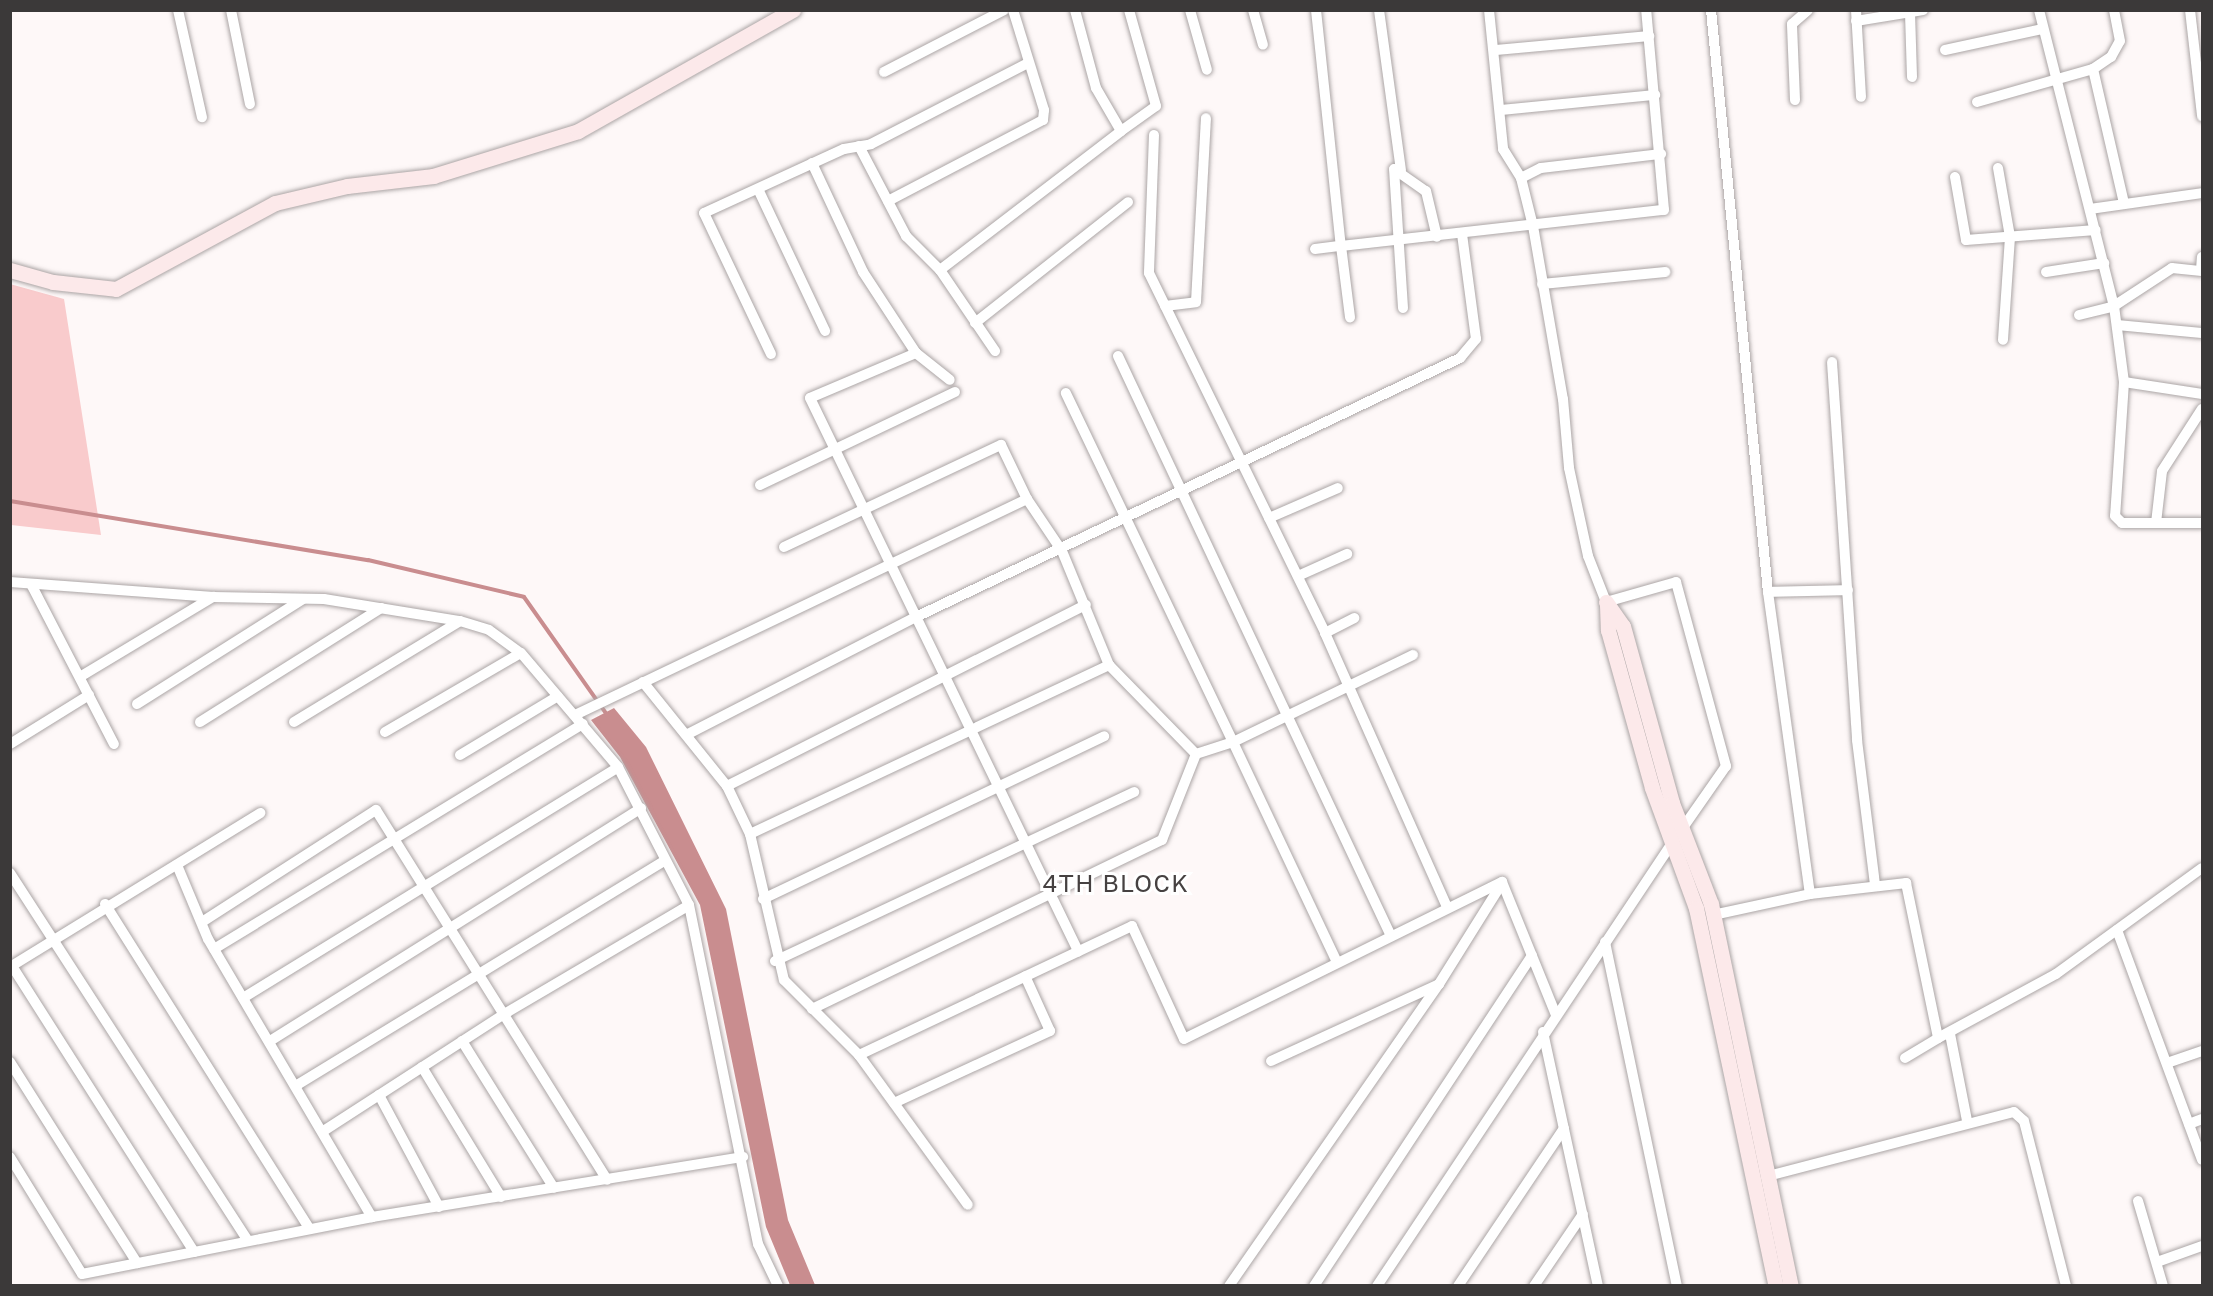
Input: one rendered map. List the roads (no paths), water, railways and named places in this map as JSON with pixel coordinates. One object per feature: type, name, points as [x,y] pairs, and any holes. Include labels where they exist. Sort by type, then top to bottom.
[{"type":"street","points":[[178,10],[202,117]]},
{"type":"street","points":[[231,10],[250,104]]},
{"type":"street","points":[[10,270],[53,282],[116,289],[275,203],[347,186],[434,176],[578,131],[793,10]]},
{"type":"street","points":[[884,72],[1004,10]]},
{"type":"street","points":[[888,201],[1043,120],[1013,10]]},
{"type":"street","points":[[1075,10],[1096,88],[1121,131]]},
{"type":"street","points":[[940,270],[1155,106],[1129,10]]},
{"type":"street","points":[[1190,10],[1207,69]]},
{"type":"street","points":[[1253,10],[1263,45]]},
{"type":"street","points":[[1316,10],[1350,317]]},
{"type":"street","points":[[1379,10],[1401,171]]},
{"type":"street","points":[[1490,10],[1496,51],[1503,149],[1521,178],[1533,226],[1563,399],[1569,468],[1588,556],[1606,602],[1623,626],[1682,829],[1713,915],[1791,1286]]},
{"type":"street","points":[[1315,249],[1660,212],[1666,205],[1646,10]]},
{"type":"street","points":[[1711,10],[1768,592],[1810,894]]},
{"type":"street","points":[[1795,100],[1792,24],[1808,10]]},
{"type":"street","points":[[1861,97],[1856,16],[1910,13],[1923,10]]},
{"type":"street","points":[[2040,10],[2042,29],[2096,230],[2117,325],[2124,382],[2115,516],[2122,523],[2202,523]]},
{"type":"street","points":[[1977,102],[2055,82],[2093,69],[2119,48],[2114,10]]},
{"type":"street","points":[[2190,10],[2202,116]]},
{"type":"street","points":[[1910,13],[1912,77]]},
{"type":"street","points":[[1946,50],[2042,29]]},
{"type":"street","points":[[1496,51],[1649,36]]},
{"type":"street","points":[[771,354],[704,216],[812,163],[860,146],[1028,63]]},
{"type":"street","points":[[2093,69],[2124,203]]},
{"type":"street","points":[[1501,110],[1655,95]]},
{"type":"street","points":[[1165,306],[1196,302],[1206,118]]},
{"type":"street","points":[[1154,135],[1149,273],[1325,633],[1347,687],[1447,907]]},
{"type":"street","points":[[860,146],[906,236],[940,270],[995,351]]},
{"type":"street","points":[[1521,178],[1541,168],[1661,154]]},
{"type":"street","points":[[812,163],[845,240],[916,353],[951,380]]},
{"type":"street","points":[[1998,168],[2010,237],[2003,339]]},
{"type":"street","points":[[1403,308],[1396,241],[1394,169],[1401,171],[1426,191],[1437,237]]},
{"type":"street","points":[[1955,177],[1963,239],[2096,230]]},
{"type":"street","points":[[758,189],[825,331]]},
{"type":"street","points":[[2090,209],[2202,192]]},
{"type":"street","points":[[975,323],[1128,202]]},
{"type":"street","points":[[688,734],[916,617],[1244,465],[1460,358],[1476,339],[1462,234]]},
{"type":"street","points":[[2079,315],[2114,306],[2167,270],[2202,270],[2202,257]]},
{"type":"street","points":[[2046,272],[2104,263]]},
{"type":"street","points":[[1542,284],[1665,272]]},
{"type":"street","points":[[2117,325],[2202,333]]},
{"type":"street","points":[[916,353],[810,398],[1078,951]]},
{"type":"street","points":[[1118,356],[1390,934]]},
{"type":"street","points":[[1832,362],[1857,740],[1875,884]]},
{"type":"street","points":[[2124,382],[2202,394]]},
{"type":"street","points":[[760,485],[955,393]]},
{"type":"street","points":[[1066,393],[1336,960]]},
{"type":"street","points":[[2156,523],[2162,471],[2202,410]]},
{"type":"street","points":[[784,547],[1001,445],[1027,499],[1062,551],[1109,665],[1196,754]]},
{"type":"street","points":[[1269,518],[1338,488]]},
{"type":"street","points":[[214,950],[397,841],[623,692],[890,562],[1027,499]]},
{"type":"street","points":[[1298,576],[1347,554]]},
{"type":"street","points":[[10,582],[32,586],[213,597],[303,598],[381,608],[460,621],[489,630],[521,653],[618,767],[689,905],[743,1157],[758,1244],[778,1286]]},
{"type":"street","points":[[1606,602],[1676,582],[1726,766],[1682,829]]},
{"type":"street","points":[[32,586],[83,675],[89,695],[114,744]]},
{"type":"street","points":[[1768,592],[1848,590]]},
{"type":"street","points":[[83,675],[213,597]]},
{"type":"street","points":[[137,704],[303,598]]},
{"type":"street","points":[[1606,602],[1608,630],[1672,843],[1696,908],[1776,1286]]},
{"type":"street","points":[[726,786],[943,673],[1086,605]]},
{"type":"street","points":[[200,722],[381,608]]},
{"type":"street","points":[[1325,633],[1354,618]]},
{"type":"street","points":[[294,722],[460,621]]},
{"type":"street","points":[[385,732],[521,653]]},
{"type":"street","points":[[1196,754],[1233,742],[1413,655]]},
{"type":"street","points":[[750,834],[969,727],[1109,665]]},
{"type":"street","points":[[643,682],[688,734],[726,786],[750,834],[776,961],[784,980],[859,1055],[968,1205]]},
{"type":"street","points":[[10,744],[89,695]]},
{"type":"street","points":[[460,756],[558,696]]},
{"type":"street","points":[[763,899],[1104,736]]},
{"type":"street","points":[[812,1009],[1049,892],[1162,840],[1196,754]]},
{"type":"street","points":[[243,998],[426,883],[618,767]]},
{"type":"street","points":[[776,961],[1134,792]]},
{"type":"street","points":[[270,1041],[451,925],[641,808]]},
{"type":"street","points":[[202,922],[376,810],[426,883],[607,1180]]},
{"type":"street","points":[[194,1252],[11,966],[105,904],[177,865],[260,813]]},
{"type":"street","points":[[1377,1286],[1672,843]]},
{"type":"street","points":[[297,1084],[665,860]]},
{"type":"street","points":[[177,865],[214,950],[325,1130],[372,1217]]},
{"type":"street","points":[[1905,1058],[2056,974],[2202,868]]},
{"type":"street","points":[[10,873],[55,937],[248,1241]]},
{"type":"street","points":[[1713,915],[1810,894],[1899,881],[1910,889],[1938,1038]]},
{"type":"street","points":[[859,1055],[1131,926],[1184,1039],[1336,960],[1502,882]]},
{"type":"street","points":[[1502,882],[1556,1015]]},
{"type":"street","points":[[1229,1286],[1439,984],[1502,882]]},
{"type":"street","points":[[10,896],[22,889]]},
{"type":"street","points":[[105,904],[310,1229]]},
{"type":"street","points":[[325,1130],[506,1013],[689,905]]},
{"type":"street","points":[[2117,930],[2202,1160]]},
{"type":"street","points":[[1605,942],[1677,1286]]},
{"type":"street","points":[[1314,1286],[1532,956]]},
{"type":"street","points":[[894,1103],[1050,1031],[1025,976]]},
{"type":"street","points":[[1271,1060],[1439,984]]},
{"type":"street","points":[[1544,1032],[1598,1286]]},
{"type":"street","points":[[1950,1034],[1967,1121]]},
{"type":"street","points":[[462,1041],[555,1188]]},
{"type":"street","points":[[2167,1064],[2202,1051]]},
{"type":"street","points":[[10,1062],[137,1263]]},
{"type":"street","points":[[422,1068],[501,1197]]},
{"type":"street","points":[[379,1095],[439,1207]]},
{"type":"street","points":[[1768,1176],[1967,1121],[2014,1112],[2024,1121],[2066,1286]]},
{"type":"street","points":[[2189,1124],[2202,1119]]},
{"type":"street","points":[[1458,1286],[1564,1128]]},
{"type":"street","points":[[10,1157],[82,1274],[372,1217],[743,1157]]},
{"type":"street","points":[[2138,1201],[2163,1286]]},
{"type":"street","points":[[1534,1286],[1583,1214]]},
{"type":"street","points":[[2157,1262],[2202,1246]]},
{"type":"waterway","points":[[10,501],[368,560],[524,597],[608,716]]},
{"type":"district","name":"4TH BLOCK","points":[[1116,883]]}]
